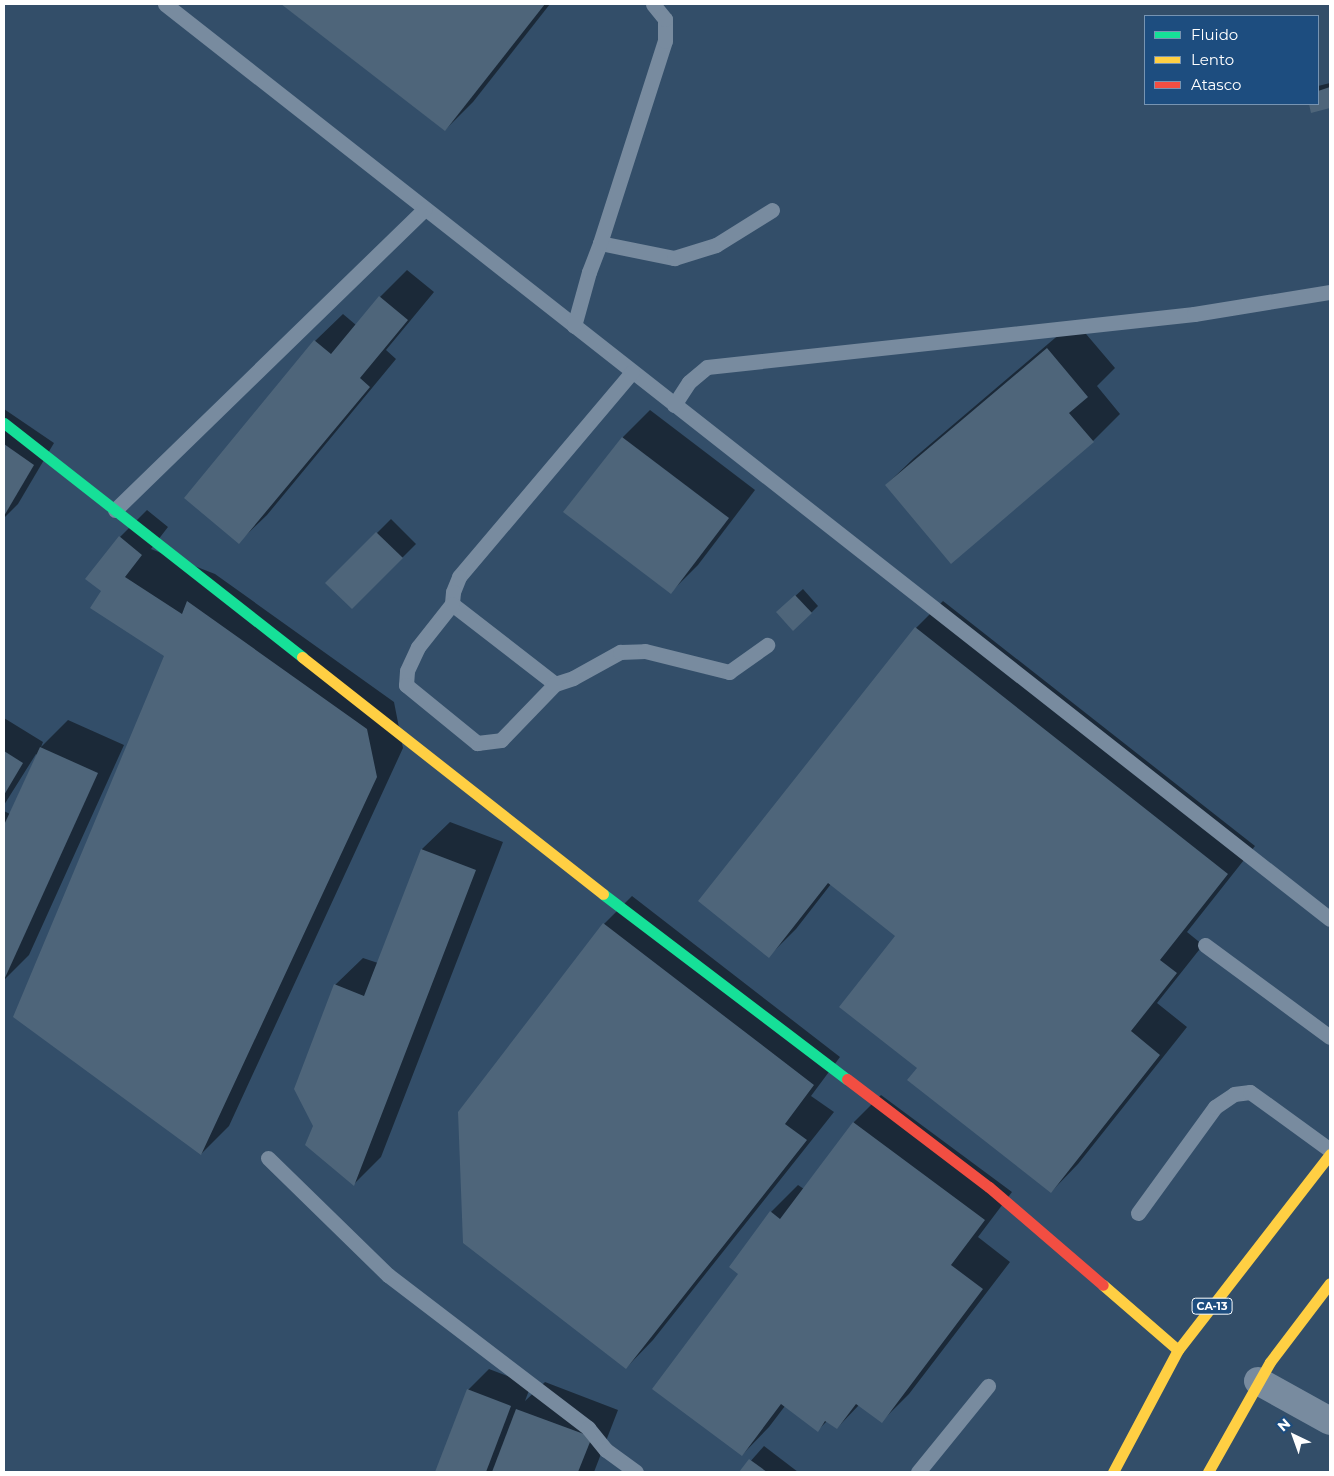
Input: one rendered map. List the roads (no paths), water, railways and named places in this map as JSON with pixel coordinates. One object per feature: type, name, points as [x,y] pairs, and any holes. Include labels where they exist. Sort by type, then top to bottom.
[{"type":"main road","points":[[4,423],[629,914],[989,1187],[1178,1350]]},
{"type":"main road","name":"CA-13","points":[[1113,1472],[1178,1350],[1330,1154]]},
{"type":"main road","points":[[1208,1472],[1270,1362],[1330,1283]]},
{"type":"street","points":[[1258,1381],[1330,1421]]},
{"type":"lane","points":[[165,4],[1330,919]]},
{"type":"lane","points":[[574,326],[589,272],[666,41],[665,18],[653,4]]},
{"type":"lane","points":[[115,510],[425,210]]},
{"type":"lane","points":[[600,243],[674,258],[716,245],[772,210]]},
{"type":"lane","points":[[674,405],[689,382],[707,367],[1194,314],[1330,292]]},
{"type":"lane","points":[[632,372],[459,577],[453,592],[452,604],[418,647],[407,671],[406,685],[477,742],[501,740],[555,684],[572,678],[620,652],[645,651],[729,672],[767,645]]},
{"type":"lane","points":[[452,604],[555,684]]},
{"type":"lane","points":[[1205,945],[1330,1037]]},
{"type":"lane","points":[[1138,1213],[1216,1107],[1234,1094],[1250,1092],[1330,1150]]},
{"type":"lane","points":[[268,1158],[388,1275],[588,1428],[606,1450],[636,1472]]},
{"type":"lane","points":[[918,1472],[988,1386]]}]
